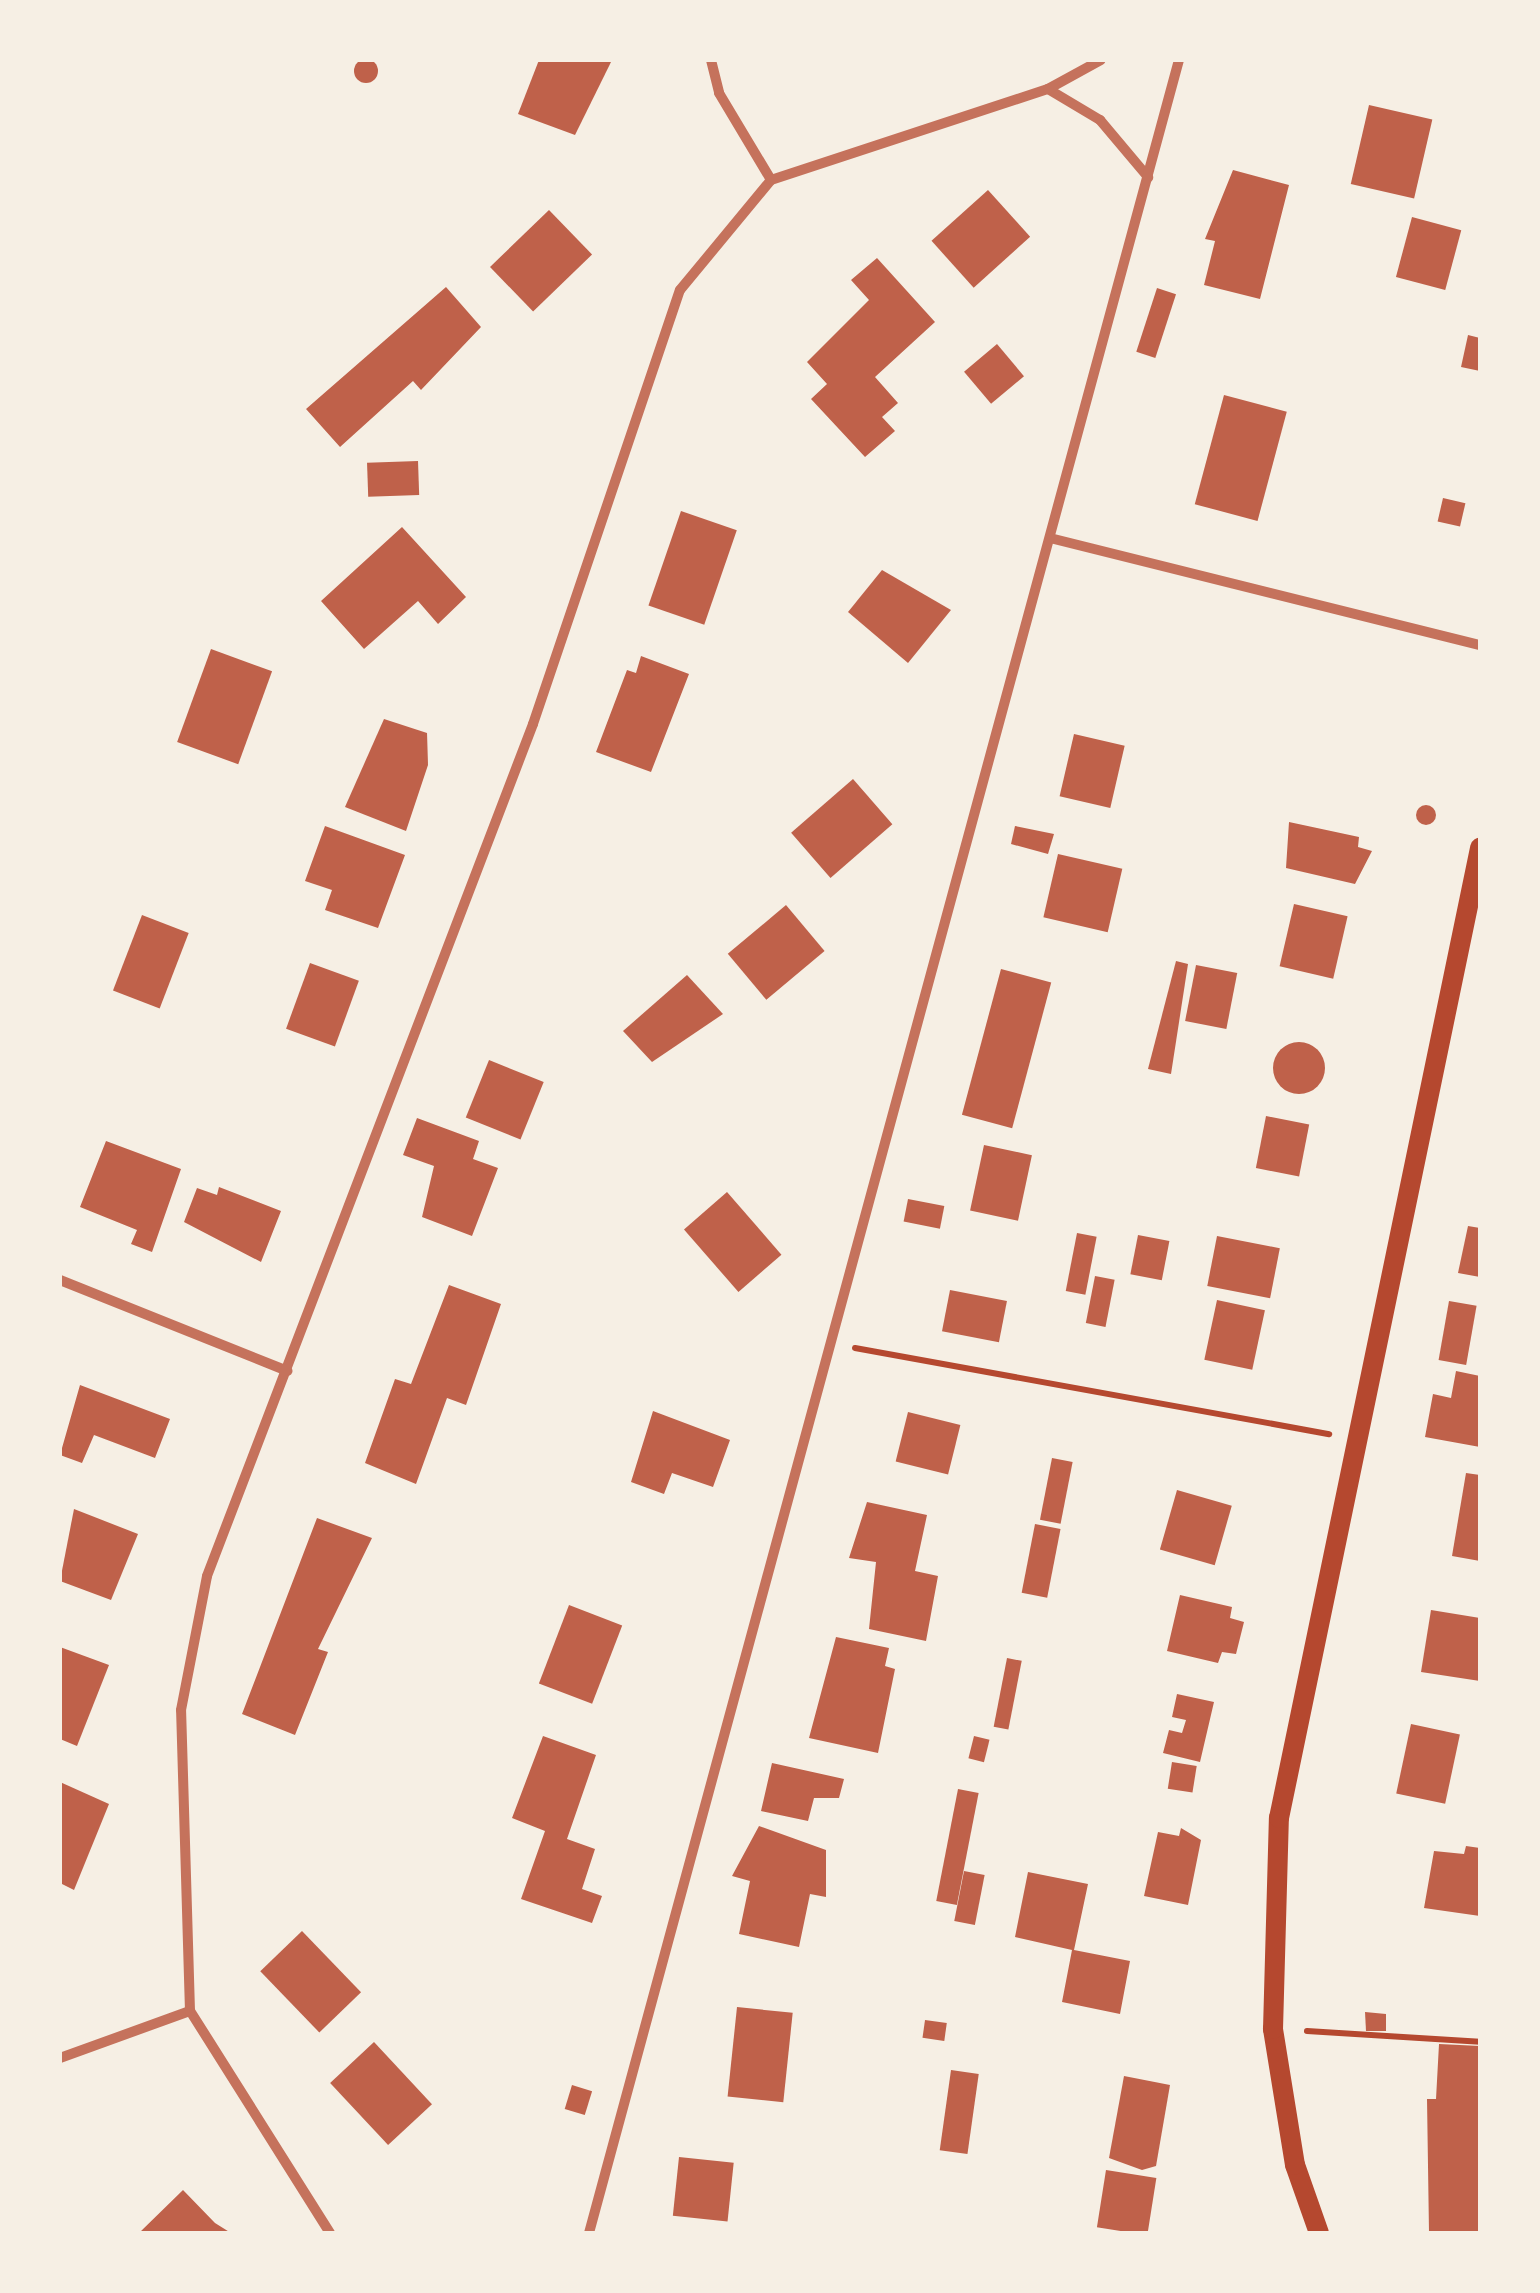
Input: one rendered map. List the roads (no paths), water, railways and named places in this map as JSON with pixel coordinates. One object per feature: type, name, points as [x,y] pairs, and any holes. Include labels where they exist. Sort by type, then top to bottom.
[{"type":"main road","points":[[1320,2233],[1295,2165],[1273,2029],[1279,1818],[1480,848]]},
{"type":"street","points":[[711,60],[719,92],[771,180]]},
{"type":"street","points":[[330,2233],[190,2011],[181,1710],[207,1576],[533,724],[680,290],[771,180],[1048,89],[1101,60]]},
{"type":"street","points":[[589,2233],[1054,539],[1178,60]]},
{"type":"street","points":[[1048,89],[1100,120],[1148,178]]},
{"type":"street","points":[[1054,539],[1480,645]]},
{"type":"street","points":[[60,1280],[287,1371]]},
{"type":"street","points":[[60,2058],[190,2011]]}]
